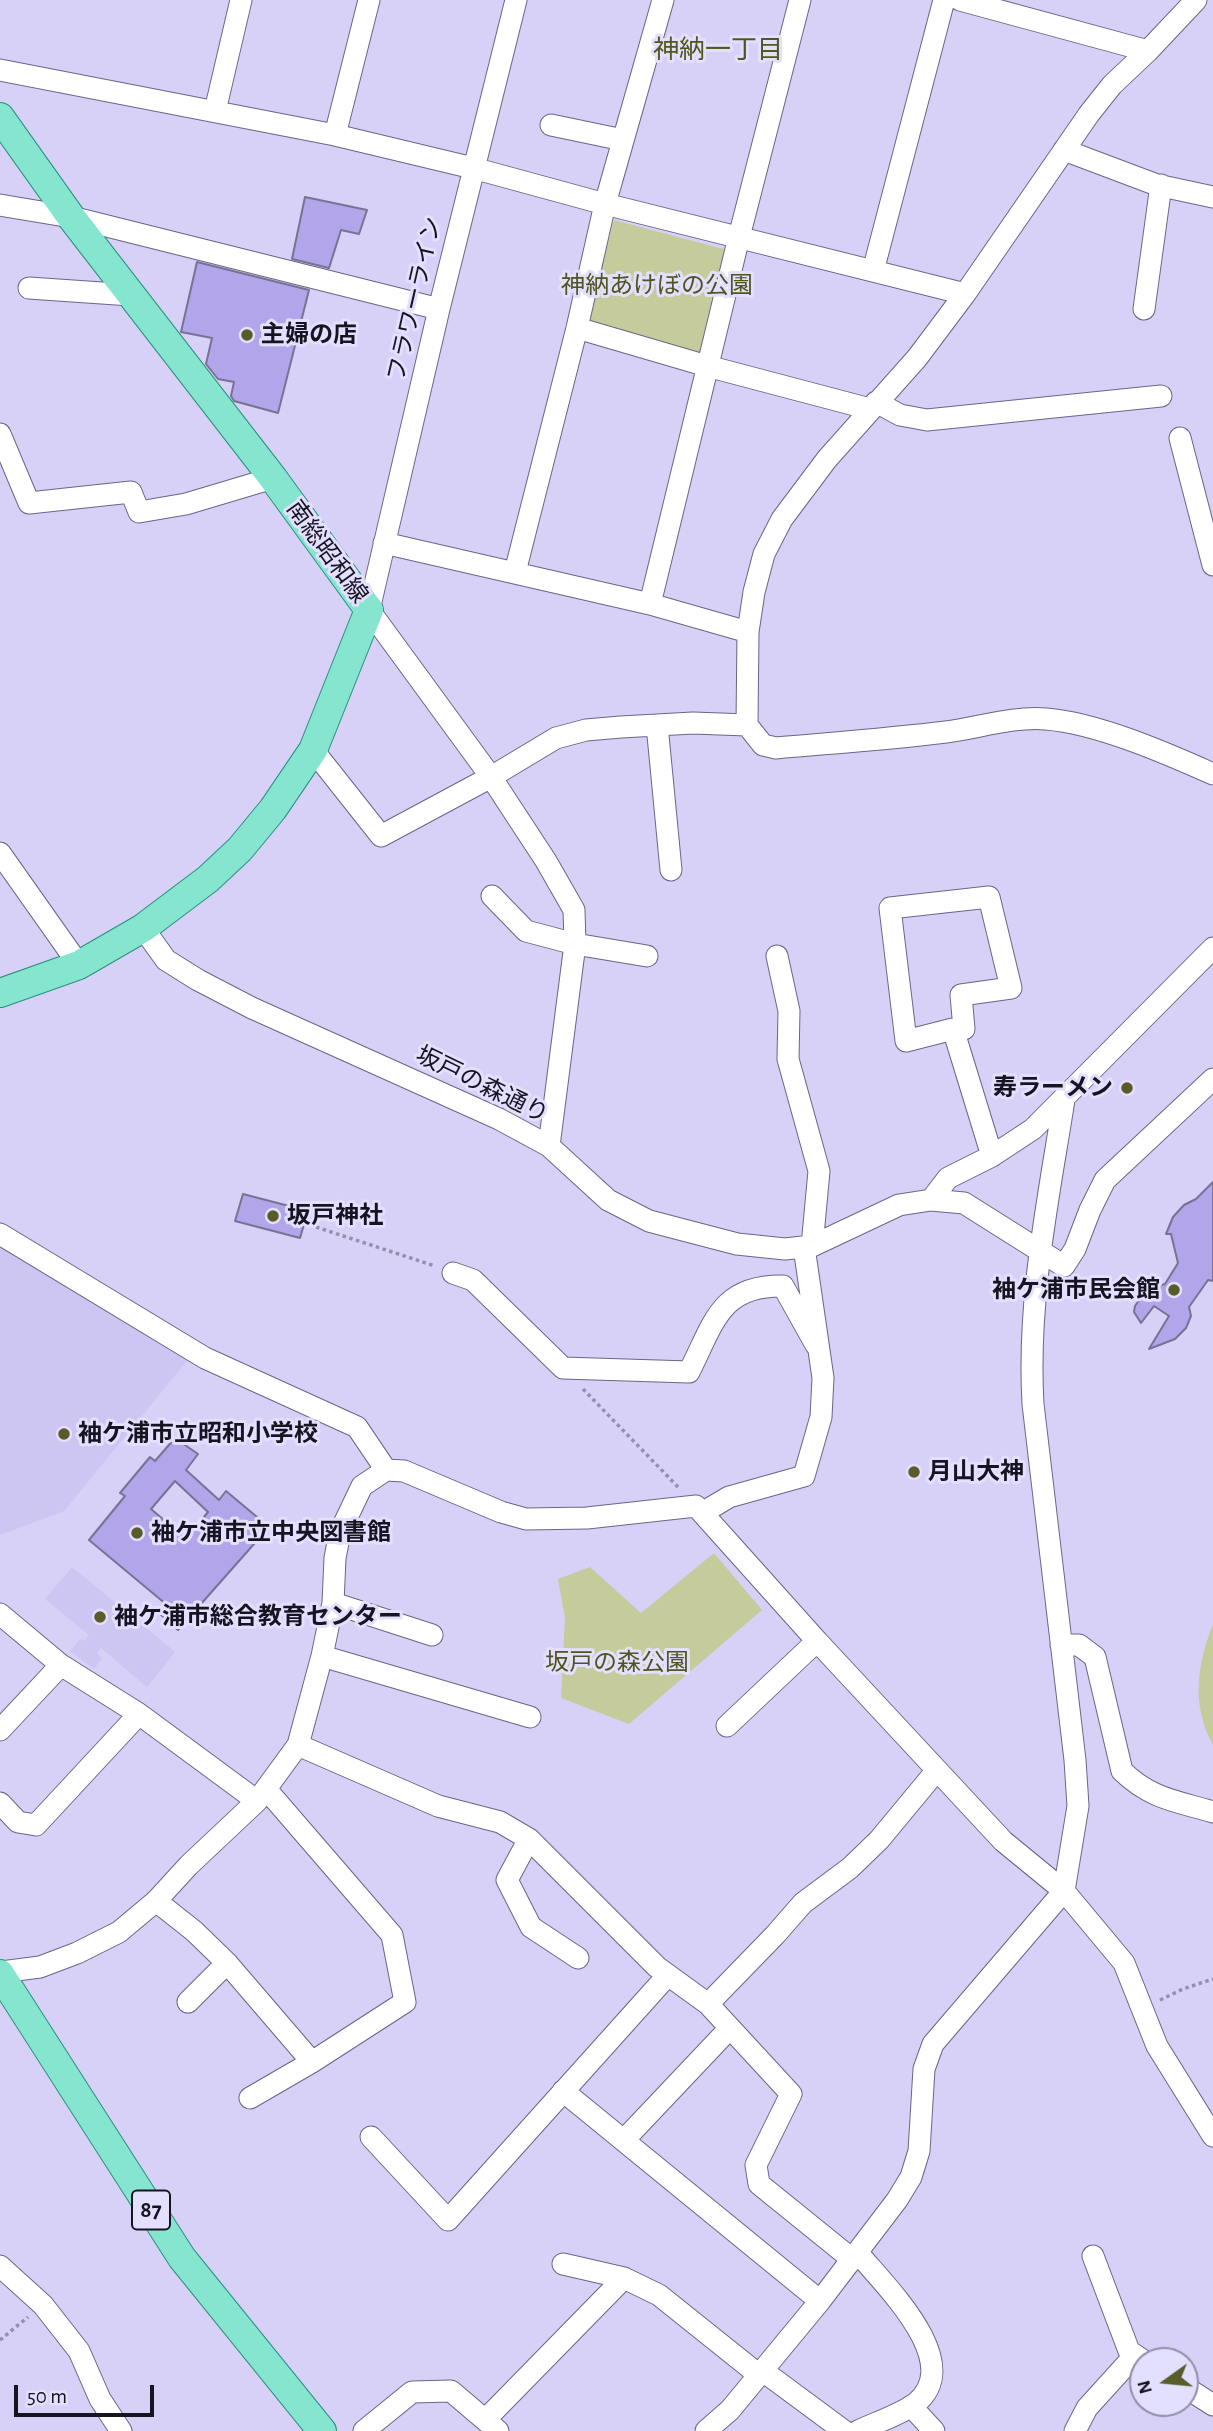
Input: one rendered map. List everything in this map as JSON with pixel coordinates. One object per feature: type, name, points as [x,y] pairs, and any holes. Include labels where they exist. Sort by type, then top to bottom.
[{"type":"main road","name":"南総昭和線","points":[[0,117],[71,218],[273,478],[369,610],[313,750],[273,809],[240,849],[208,879],[143,928],[79,965],[0,993]]},
{"type":"main road","name":"87","points":[[0,1973],[182,2258],[322,2431]]},
{"type":"street","points":[[215,111],[241,0]]},
{"type":"street","points":[[335,135],[369,0]]},
{"type":"street","name":"フラワーライン","points":[[369,610],[439,309],[516,0]]},
{"type":"street","points":[[515,572],[577,328],[605,204],[663,0]]},
{"type":"street","points":[[650,604],[800,0]]},
{"type":"street","points":[[873,271],[944,0]]},
{"type":"street","points":[[960,0],[1148,51]]},
{"type":"street","points":[[1196,0],[1112,85],[917,358],[827,459],[782,519],[757,574],[748,632],[747,725],[763,745],[776,748],[1045,719],[1092,727],[1213,774]]},
{"type":"street","points":[[0,70],[335,135],[965,294]]},
{"type":"street","points":[[551,125],[623,140]]},
{"type":"street","points":[[1064,150],[1161,185],[1213,197]]},
{"type":"street","points":[[1144,309],[1161,185]]},
{"type":"street","points":[[0,205],[71,218],[439,309]]},
{"type":"street","points":[[29,288],[131,295]]},
{"type":"street","points":[[577,328],[707,366],[928,420],[1161,396]]},
{"type":"street","points":[[0,434],[29,503],[131,492],[139,512],[186,504],[273,478]]},
{"type":"street","points":[[1180,438],[1213,565]]},
{"type":"street","points":[[384,543],[650,604],[748,632]]},
{"type":"street","points":[[369,610],[491,777],[546,860],[574,910],[575,944],[549,1146]]},
{"type":"street","points":[[313,750],[382,836],[556,738],[586,730],[657,725],[747,725]]},
{"type":"street","points":[[657,725],[671,870]]},
{"type":"street","points":[[0,853],[79,965]]},
{"type":"street","points":[[492,896],[526,932],[575,944],[647,956]]},
{"type":"street","points":[[989,897],[1011,988],[961,995],[964,1029],[953,1029],[906,1041],[890,908],[989,897]]},
{"type":"street","name":"坂戸の森通り","points":[[143,928],[166,960],[198,981],[499,1119],[549,1146],[608,1200],[649,1221],[737,1244],[785,1248],[808,1246],[899,1205],[931,1200],[964,1203],[1064,1266],[1075,1249],[1105,1180],[1213,1079]]},
{"type":"street","points":[[931,1200],[948,1178],[992,1156],[1033,1129],[1213,948]]},
{"type":"street","points":[[0,1973],[40,1967],[77,1953],[119,1932],[156,1901],[189,1865],[262,1795],[298,1745],[322,1656],[333,1602],[335,1558],[340,1532],[362,1486],[386,1470],[404,1471],[501,1513],[526,1519],[587,1518],[699,1509],[729,1497],[804,1476],[821,1417],[822,1378],[808,1246],[820,1171],[788,1059],[789,1011],[777,956]]},
{"type":"street","points":[[953,1029],[992,1156]]},
{"type":"street","points":[[706,2431],[730,2410],[761,2373],[856,2256],[897,2200],[911,2177],[919,2151],[924,2069],[933,2045],[1064,1891],[1078,1806],[1031,1367],[1032,1313],[1064,1100]]},
{"type":"street","points":[[0,1234],[205,1358],[357,1427],[386,1470]]},
{"type":"street","points":[[453,1273],[473,1280],[563,1368],[689,1372],[719,1312],[741,1292],[762,1286],[783,1286],[817,1345]]},
{"type":"street","points":[[699,1509],[817,1641],[1003,1841],[1064,1891],[1124,1963],[1157,2046],[1213,2136]]},
{"type":"street","points":[[333,1602],[432,1635]]},
{"type":"street","points":[[0,1614],[61,1665],[262,1795],[391,1935],[405,2002],[250,2098]]},
{"type":"street","points":[[727,1726],[817,1641]]},
{"type":"street","points":[[1061,1645],[1079,1645],[1095,1657],[1122,1772],[1134,1783],[1164,1800],[1213,1812]]},
{"type":"street","points":[[322,1656],[530,1717]]},
{"type":"street","points":[[0,1730],[61,1665]]},
{"type":"street","points":[[0,1803],[19,1822],[36,1825],[139,1714]]},
{"type":"street","points":[[298,1745],[438,1806],[500,1822],[529,1839],[593,1905],[668,1975],[708,2004],[791,2094],[756,2165],[758,2184],[856,2256],[918,2326],[928,2347],[933,2368],[927,2388],[917,2402],[858,2431]]},
{"type":"street","points":[[708,2004],[775,1936],[803,1903],[850,1868],[879,1840],[937,1770]]},
{"type":"street","points":[[529,1839],[507,1880],[531,1927],[578,1958]]},
{"type":"street","points":[[156,1901],[228,1963],[312,2062]]},
{"type":"street","points":[[188,2002],[228,1963]]},
{"type":"street","points":[[371,2137],[448,2220],[668,1975]]},
{"type":"street","points":[[624,2140],[730,2028]]},
{"type":"street","points":[[564,2091],[820,2301]]},
{"type":"street","points":[[1093,2256],[1129,2351]]},
{"type":"street","points":[[562,2264],[624,2278],[659,2295],[761,2373],[844,2431]]},
{"type":"street","points":[[1,2270],[43,2305],[79,2351],[100,2399],[121,2431]]},
{"type":"street","points":[[364,2431],[412,2392],[451,2390],[491,2426],[624,2278]]},
{"type":"street","points":[[1075,2431],[1087,2408],[1129,2368]]},
{"type":"street","points":[[911,2406],[934,2431]]},
{"type":"path","points":[[316,1227],[453,1273]]},
{"type":"path","points":[[563,1368],[699,1509]]},
{"type":"path","points":[[1142,2008],[1213,1979]]},
{"type":"path","points":[[0,2340],[43,2305]]},
{"type":"shaded area","name":"袖ケ浦市立昭和小学校","points":[[0,1245],[190,1357],[64,1511],[0,1535]]},
{"type":"shaded area","name":"袖ケ浦市総合教育センター","points":[[72,1567],[175,1652],[147,1687],[101,1648],[97,1653],[102,1658],[94,1669],[70,1651],[80,1639],[85,1641],[89,1635],[45,1599]]},
{"type":"green space","name":"神納あけぼの公園","points":[[614,220],[727,250],[700,352],[587,322]]},
{"type":"green space","name":"坂戸の森公園","points":[[714,1553],[762,1610],[629,1724],[561,1698],[565,1618],[558,1579],[590,1567],[641,1613]]},
{"type":"green space","points":[[1213,1624],[1213,1745],[1201,1715],[1199,1685],[1203,1655]]},
{"type":"building","points":[[305,197],[367,210],[359,234],[341,230],[329,268],[292,259]]},
{"type":"building","name":"主婦の店","points":[[197,262],[309,290],[278,413],[234,401],[231,396],[234,382],[218,379],[206,364],[212,338],[181,332]]},
{"type":"building","name":"袖ケ浦市民会館","points":[[1213,1182],[1213,1281],[1208,1280],[1189,1307],[1191,1316],[1186,1328],[1175,1339],[1149,1349],[1169,1316],[1154,1306],[1141,1323],[1134,1312],[1135,1306],[1144,1293],[1165,1284],[1178,1263],[1171,1234],[1166,1234],[1173,1217]]},
{"type":"building","points":[[243,1194],[308,1211],[300,1238],[235,1221]]},
{"type":"building","name":"袖ケ浦市立中央図書館","points":[[175,1438],[198,1454],[186,1470],[219,1500],[226,1491],[269,1527],[178,1630],[159,1613],[167,1605],[89,1540],[125,1496],[120,1493],[150,1457],[155,1461]],"holes":[[[175,1481],[208,1512],[186,1539],[151,1509]]]},
{"type":"place","name":"主婦の店","points":[[247,335]]},
{"type":"place","name":"寿ラーメン","points":[[1127,1088]]},
{"type":"place","name":"坂戸神社","points":[[273,1216]]},
{"type":"place","name":"袖ケ浦市民会館","points":[[1174,1290]]},
{"type":"place","name":"袖ケ浦市立昭和小学校","points":[[64,1434]]},
{"type":"place","name":"月山大神","points":[[914,1472]]},
{"type":"place","name":"袖ケ浦市立中央図書館","points":[[137,1533]]},
{"type":"place","name":"袖ケ浦市総合教育センター","points":[[100,1617]]},
{"type":"district","name":"神納一丁目","points":[[718,50]]}]
